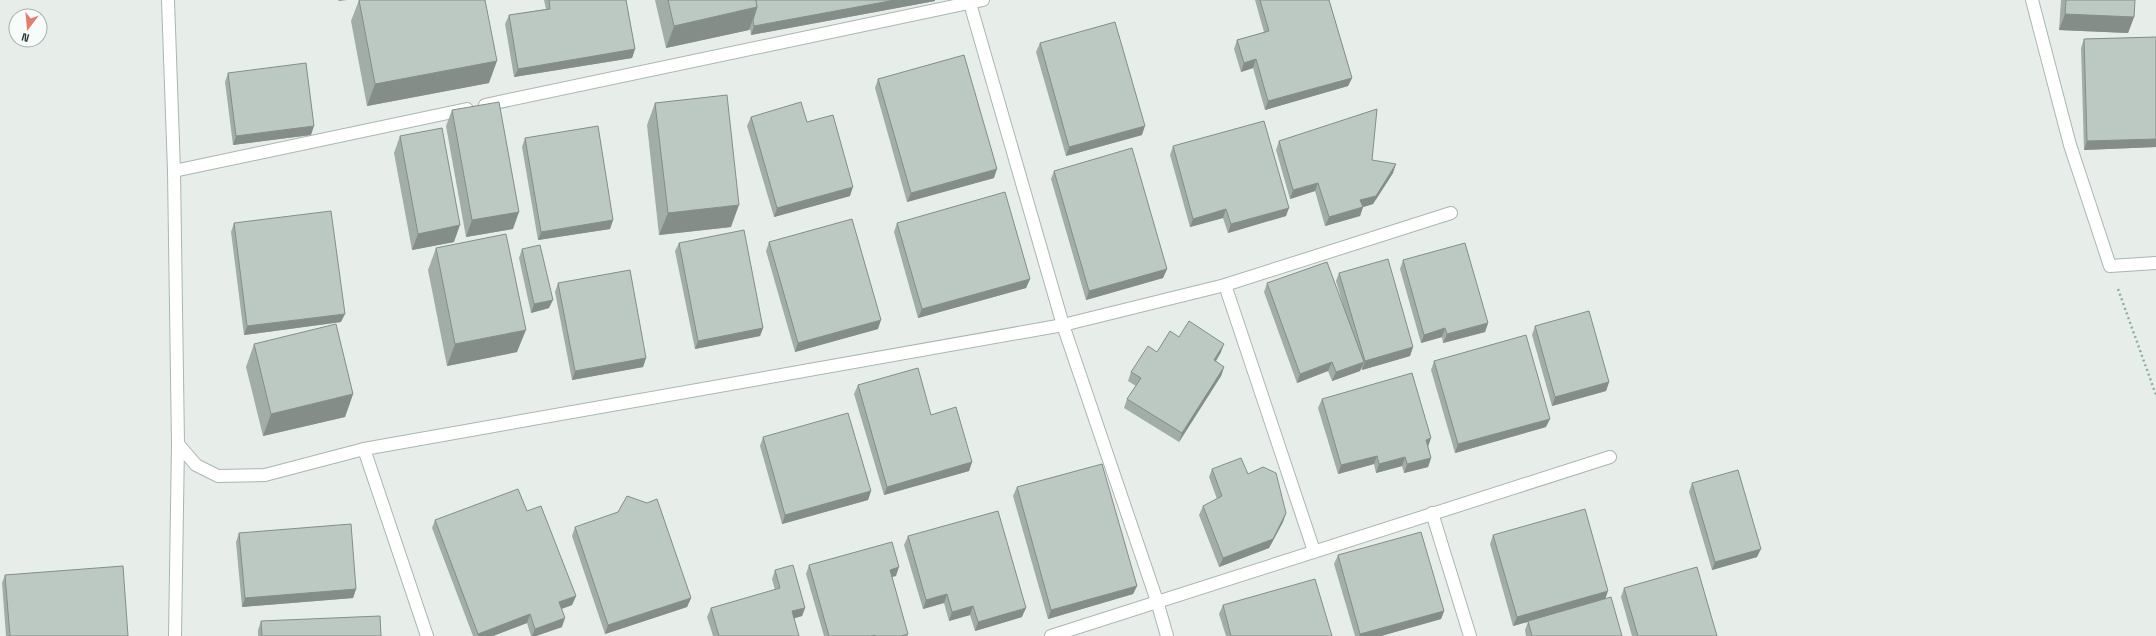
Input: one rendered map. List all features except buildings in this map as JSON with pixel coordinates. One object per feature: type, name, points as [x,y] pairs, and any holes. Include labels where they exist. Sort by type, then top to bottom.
[{"type":"street","points":[[168,0],[174,171],[178,444],[175,636]]},
{"type":"street","points":[[174,171],[969,1],[983,0]]},
{"type":"street","points":[[2032,0],[2070,145],[2110,266],[2156,263]]},
{"type":"street","points":[[969,1],[1063,326],[1157,601],[1167,636]]},
{"type":"street","points":[[178,444],[196,465],[218,476],[265,475],[364,449],[1063,326],[1225,285],[1451,213]]},
{"type":"street","points":[[1225,285],[1314,551]]},
{"type":"street","points":[[364,449],[427,636]]},
{"type":"street","points":[[1051,636],[1610,457]]},
{"type":"street","points":[[1432,513],[1470,636]]},
{"type":"path","points":[[2110,266],[2156,395]]}]
